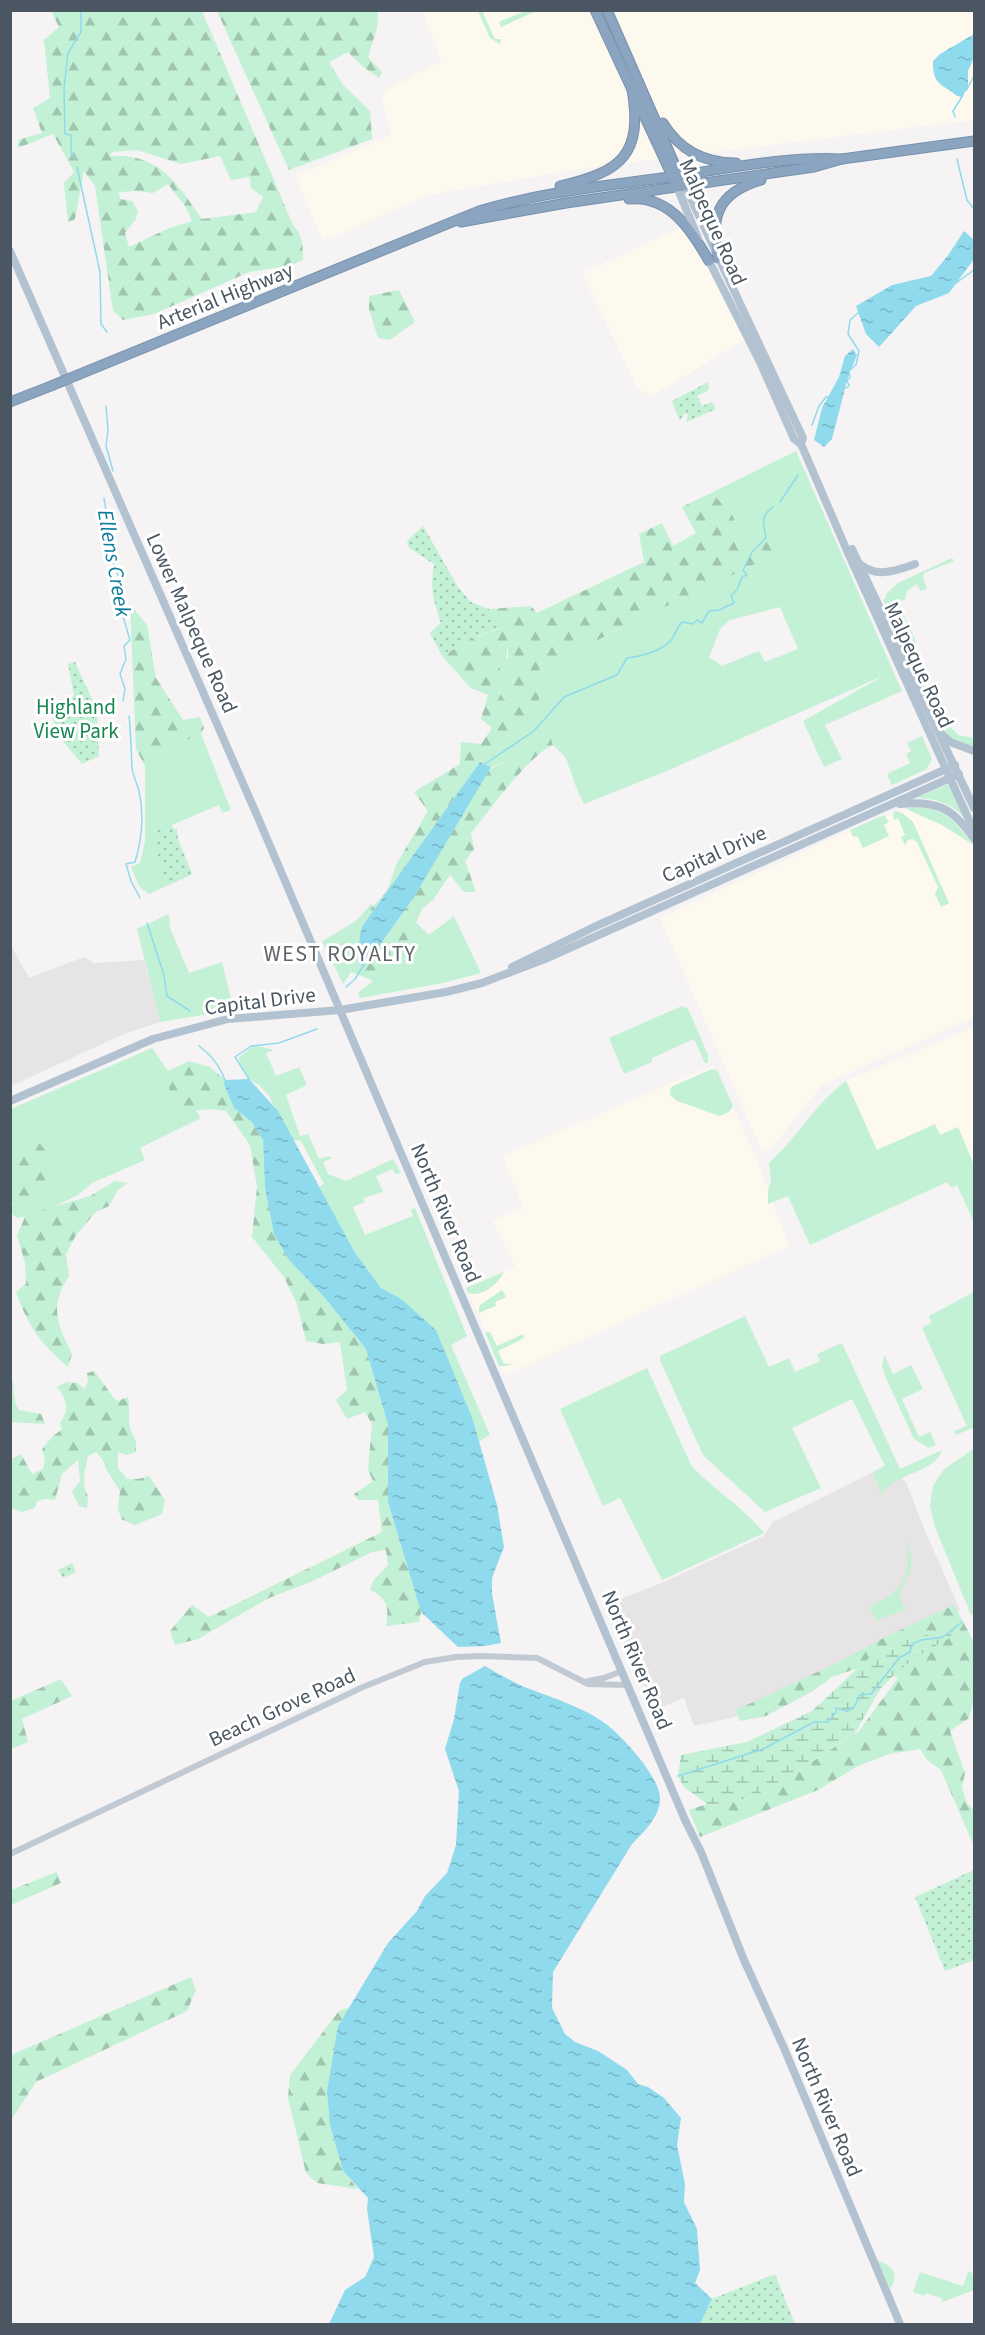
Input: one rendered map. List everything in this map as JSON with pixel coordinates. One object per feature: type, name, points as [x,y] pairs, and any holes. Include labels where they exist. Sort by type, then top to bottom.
[{"type":"highway","name":"Malpeque Road","points":[[595,10],[681,187]]},
{"type":"highway","name":"Malpeque Road","points":[[607,10],[645,92],[676,176]]},
{"type":"highway","points":[[501,204],[522,194],[581,181],[606,172],[622,159],[635,132],[636,120],[632,89]]},
{"type":"highway","points":[[645,92],[668,132],[685,150],[712,162],[769,163]]},
{"type":"highway","name":"Arterial Highway","points":[[453,223],[814,167],[842,159],[975,141]]},
{"type":"highway","name":"Arterial Highway","points":[[10,402],[501,204],[563,191],[812,157],[842,159]]},
{"type":"highway","points":[[714,260],[715,222],[721,206],[730,196],[749,184],[814,167]]},
{"type":"highway","points":[[513,212],[633,198],[647,199],[673,212],[685,222],[714,260]]},
{"type":"main road","name":"Malpeque Road","points":[[681,187],[794,439],[801,444],[835,522],[951,767]]},
{"type":"main road","name":"Lower Malpeque Road","points":[[10,251],[340,1010]]},
{"type":"main road","points":[[835,522],[858,562],[940,730],[950,742],[975,750]]},
{"type":"main road","points":[[858,562],[875,572],[886,573],[915,564]]},
{"type":"main road","points":[[930,712],[975,831]]},
{"type":"main road","name":"Capital Drive","points":[[490,979],[561,943],[951,767]]},
{"type":"main road","name":"Capital Drive","points":[[10,1101],[153,1039],[228,1019],[340,1010],[446,992],[490,979],[545,958],[955,776]]},
{"type":"main road","points":[[955,776],[975,808]]},
{"type":"main road","points":[[892,804],[920,801],[935,804],[957,817],[975,839]]},
{"type":"main road","name":"North River Road","points":[[340,1010],[685,1820],[701,1852],[744,1960],[784,2048],[900,2325]]},
{"type":"street","name":"Beach Grove Road","points":[[10,1854],[361,1688],[425,1662],[456,1657],[537,1658],[579,1679]]},
{"type":"street","points":[[579,1679],[591,1681],[622,1671]]},
{"type":"street","points":[[579,1679],[597,1685],[628,1685]]},
{"type":"shaded area","points":[[422,11],[974,11],[974,120],[593,167],[429,195],[323,241],[295,176],[392,134],[382,102],[386,90],[442,61]]},
{"type":"shaded area","points":[[688,224],[746,339],[652,396],[638,389],[582,273]]},
{"type":"shaded area","points":[[906,809],[942,825],[972,844],[974,848],[974,1017],[822,1085],[770,1150],[761,1149],[660,918],[850,830]]},
{"type":"shaded area","points":[[10,944],[29,978],[84,957],[94,963],[144,960],[160,1022],[124,1034],[11,1086]]},
{"type":"shaded area","points":[[974,1027],[974,1165],[958,1127],[939,1135],[934,1125],[877,1151],[846,1081]]},
{"type":"shaded area","points":[[714,1065],[756,1157],[789,1246],[505,1375],[467,1289],[515,1267],[493,1221],[523,1207],[502,1156]]},
{"type":"shaded area","points":[[885,1466],[906,1482],[960,1610],[735,1717],[694,1726],[684,1698],[654,1710],[610,1603],[664,1582],[764,1536],[773,1522]]},
{"type":"green space","points":[[51,11],[202,11],[293,225],[301,237],[303,260],[290,266],[249,272],[154,314],[123,320],[113,311],[95,186],[84,171],[75,219],[68,223],[64,183],[74,172],[53,134],[18,148],[18,140],[42,133],[33,108],[50,98],[44,40],[59,27]],"holes":[[[137,150],[181,164],[220,156],[231,180],[250,177],[251,188],[263,197],[256,212],[202,219],[184,193],[154,165],[141,159],[109,156],[112,152]],[[168,184],[185,206],[192,221],[167,229],[129,247],[125,233],[135,220],[138,211],[132,201],[120,199],[119,192],[153,193]]]},
{"type":"green space","points":[[217,11],[378,11],[377,28],[368,57],[382,72],[379,78],[348,52],[329,62],[343,85],[370,111],[372,139],[289,170]]},
{"type":"green space","points":[[478,11],[482,11],[495,39],[501,39],[500,44],[490,38]]},
{"type":"green space","points":[[525,11],[536,11],[501,27],[499,22]]},
{"type":"green space","points":[[399,290],[415,322],[390,340],[378,338],[369,309],[369,296]]},
{"type":"green space","points":[[708,382],[709,390],[697,396],[702,406],[712,402],[716,409],[686,422],[688,415],[684,413],[680,421],[672,401]]},
{"type":"green space","points":[[796,451],[902,691],[825,725],[842,759],[824,767],[803,721],[885,675],[669,770],[584,804],[566,758],[553,745],[547,724],[505,762],[491,767],[480,762],[504,737],[531,718],[540,697],[534,673],[653,612],[775,554],[762,530],[746,547],[737,548],[734,533],[736,521],[731,516],[725,500],[719,501],[713,492]],"holes":[[[780,607],[798,649],[765,662],[759,651],[722,666],[709,657],[720,629],[730,620]]]},
{"type":"green space","points":[[713,492],[719,501],[725,500],[738,527],[734,533],[737,548],[746,547],[762,530],[776,554],[629,624],[534,673],[540,697],[531,718],[504,737],[480,762],[363,925],[370,959],[414,897],[487,770],[505,762],[547,724],[553,745],[521,771],[471,833],[474,849],[465,861],[476,892],[464,892],[450,875],[433,900],[422,909],[409,939],[393,947],[386,967],[374,981],[351,972],[359,926],[387,891],[397,863],[428,811],[414,792],[460,764],[461,742],[481,744],[492,728],[481,719],[488,695],[471,688],[442,656],[471,639],[500,628],[489,609],[531,606],[537,613],[644,562],[639,534],[662,523],[673,546],[696,533],[682,507]],"holes":[[[504,642],[508,646],[508,666],[516,668],[516,675],[507,694],[509,701],[504,700],[499,690],[501,678],[497,651]]]},
{"type":"green space","points":[[423,526],[458,587],[471,602],[489,609],[500,627],[471,639],[442,656],[430,633],[441,623],[433,594],[434,564],[409,548],[407,541]]},
{"type":"green space","points":[[952,558],[954,561],[924,573],[927,589],[921,591],[916,584],[907,591],[905,599],[898,602],[917,644],[909,651],[938,719],[883,600],[898,583]]},
{"type":"green space","points":[[130,604],[147,625],[156,678],[183,720],[200,717],[204,728],[201,734],[157,753],[159,760],[145,766],[136,749]]},
{"type":"green space","points":[[504,642],[508,645],[506,657],[516,668],[516,675],[511,684],[510,701],[504,700],[499,689],[501,678],[497,651]]},
{"type":"green space","name":"Highland View Park","points":[[75,662],[97,710],[99,756],[82,764],[61,739],[47,706],[74,696],[68,664]]},
{"type":"green space","points":[[946,722],[958,735],[974,738],[974,747],[951,739],[942,725]]},
{"type":"green space","points":[[201,734],[231,810],[222,813],[219,805],[172,825],[192,874],[149,894],[139,886],[131,867],[140,863],[145,841],[145,766],[158,760],[157,753]]},
{"type":"green space","points":[[922,736],[932,759],[927,769],[892,785],[887,774],[910,763],[906,754],[911,751],[907,743]]},
{"type":"green space","points":[[948,784],[965,819],[955,809],[943,803],[916,798]]},
{"type":"green space","points":[[914,807],[934,810],[948,817],[972,844],[942,825],[906,809]]},
{"type":"green space","points":[[895,811],[902,813],[913,822],[949,903],[941,907],[935,894],[938,887],[917,842],[912,839],[908,840],[905,845],[901,837],[905,835],[898,818],[894,820]]},
{"type":"green space","points":[[884,815],[889,822],[884,825],[889,836],[863,848],[857,836],[853,837],[850,830]]},
{"type":"green space","points":[[177,829],[178,839],[192,874],[169,885],[158,859],[156,830]]},
{"type":"green space","points":[[371,904],[373,906],[359,926],[351,972],[343,984],[322,941],[356,921]]},
{"type":"green space","points":[[169,914],[170,928],[189,973],[222,962],[234,1010],[160,1022],[137,929]]},
{"type":"green space","points":[[454,916],[481,973],[443,983],[360,998],[358,993],[380,973],[393,947],[409,939],[415,922],[429,935]]},
{"type":"green space","points":[[682,1006],[689,1011],[708,1055],[708,1063],[705,1063],[694,1039],[624,1074],[609,1038]]},
{"type":"green space","points":[[254,1045],[274,1050],[266,1053],[276,1076],[299,1067],[307,1085],[286,1095],[300,1136],[308,1134],[319,1159],[330,1156],[332,1158],[323,1162],[328,1174],[346,1181],[393,1159],[401,1173],[395,1174],[393,1169],[376,1176],[383,1192],[363,1198],[365,1202],[353,1207],[365,1235],[413,1216],[411,1210],[415,1208],[467,1336],[451,1345],[490,1435],[479,1441],[473,1420],[400,1298],[381,1288],[354,1251],[319,1187],[324,1184],[301,1141],[287,1139],[270,1097],[259,1085],[249,1079],[238,1058]]},
{"type":"green space","points":[[152,1048],[201,1118],[140,1148],[145,1160],[92,1183],[78,1195],[39,1214],[17,1218],[11,1213],[11,1206],[14,1203],[54,1186],[58,1180],[46,1152],[37,1140],[11,1153],[11,1109]]},
{"type":"green space","points":[[189,1061],[210,1067],[225,1080],[234,1108],[252,1122],[263,1140],[265,1188],[289,1260],[325,1298],[366,1349],[388,1425],[388,1502],[421,1612],[419,1622],[386,1626],[386,1604],[381,1596],[370,1590],[373,1581],[388,1565],[386,1550],[372,1552],[313,1581],[269,1598],[198,1639],[175,1645],[170,1631],[192,1605],[209,1617],[382,1532],[378,1500],[358,1500],[354,1494],[373,1481],[368,1470],[372,1424],[365,1412],[347,1419],[336,1400],[347,1390],[340,1342],[323,1344],[306,1341],[297,1304],[284,1277],[252,1237],[257,1187],[250,1145],[226,1111],[211,1109],[188,1111],[174,1096],[160,1075]]},
{"type":"green space","points":[[712,1069],[717,1070],[733,1106],[729,1112],[720,1116],[677,1101],[670,1095],[670,1089],[673,1086]]},
{"type":"green space","points":[[846,1081],[877,1150],[935,1124],[940,1135],[958,1127],[974,1165],[974,1222],[957,1185],[951,1188],[947,1182],[810,1245],[788,1196],[768,1204],[768,1190],[771,1181],[769,1163],[825,1100]]},
{"type":"green space","points":[[37,1140],[45,1150],[58,1180],[50,1189],[37,1196],[11,1203],[11,1153]]},
{"type":"green space","points":[[115,1181],[128,1183],[118,1190],[109,1206],[96,1212],[76,1235],[66,1254],[69,1276],[59,1297],[57,1315],[72,1354],[68,1367],[36,1334],[16,1292],[26,1284],[25,1263],[17,1235],[26,1215],[90,1196]]},
{"type":"green space","points":[[504,1272],[498,1281],[484,1291],[468,1293],[466,1288]]},
{"type":"green space","points":[[502,1290],[506,1297],[495,1302],[496,1306],[478,1313],[480,1305]]},
{"type":"green space","points":[[974,1292],[974,1427],[956,1435],[954,1431],[967,1426],[922,1328],[932,1322],[929,1316]]},
{"type":"green space","points":[[745,1316],[769,1367],[789,1358],[795,1372],[820,1361],[817,1354],[842,1343],[900,1469],[942,1450],[938,1458],[922,1469],[894,1482],[881,1495],[873,1472],[885,1466],[852,1399],[792,1428],[821,1488],[765,1512],[703,1455],[660,1360],[660,1356]]},
{"type":"green space","points":[[485,1332],[490,1332],[497,1346],[523,1334],[524,1338],[498,1351],[504,1364],[513,1364],[499,1366]]},
{"type":"green space","points":[[884,1355],[893,1374],[911,1365],[923,1389],[902,1399],[919,1437],[930,1432],[936,1445],[929,1448],[914,1439],[882,1367]]},
{"type":"green space","points":[[647,1368],[691,1465],[764,1533],[662,1580],[620,1498],[603,1506],[560,1409]]},
{"type":"green space","points":[[94,1371],[114,1398],[118,1401],[128,1397],[129,1423],[136,1442],[136,1452],[126,1455],[118,1452],[118,1468],[127,1479],[149,1476],[165,1500],[162,1514],[135,1525],[121,1519],[118,1508],[120,1491],[96,1452],[88,1456],[85,1471],[87,1508],[79,1506],[72,1492],[80,1481],[78,1460],[62,1474],[55,1500],[37,1501],[35,1508],[22,1512],[11,1508],[11,1459],[21,1454],[32,1474],[43,1469],[45,1459],[42,1449],[62,1429],[60,1423],[66,1408],[65,1400],[57,1387],[67,1382],[78,1383],[84,1389],[88,1381],[87,1373]]},
{"type":"green space","points":[[10,1375],[19,1410],[41,1414],[45,1424],[11,1422]]},
{"type":"green space","points":[[974,1449],[974,1614],[971,1615],[935,1527],[930,1506],[933,1486],[944,1469]]},
{"type":"green space","points":[[905,1543],[911,1556],[911,1569],[898,1594],[905,1609],[876,1621],[869,1607],[889,1596],[902,1583],[907,1566]]},
{"type":"green space","points":[[72,1563],[76,1572],[63,1578],[58,1570]]},
{"type":"green space","points":[[954,1605],[974,1642],[974,1699],[969,1718],[950,1731],[965,1773],[962,1787],[967,1804],[974,1809],[974,1846],[941,1770],[927,1760],[920,1749],[889,1754],[858,1766],[818,1790],[700,1837],[689,1810],[707,1804],[720,1806],[755,1796],[804,1767],[859,1731],[898,1678],[873,1666],[852,1670],[832,1677],[813,1691],[766,1716],[740,1721],[736,1710]]},
{"type":"green space","points":[[953,1630],[950,1638],[917,1656],[881,1688],[855,1733],[755,1796],[720,1806],[707,1804],[684,1787],[678,1776],[681,1755],[747,1742],[812,1711],[872,1655],[912,1638]]},
{"type":"green space","points":[[61,1679],[72,1696],[22,1719],[28,1742],[11,1749],[11,1701]]},
{"type":"green space","points":[[974,1870],[974,1960],[945,1971],[915,1897]]},
{"type":"green space","points":[[57,1872],[61,1883],[11,1905],[11,1890]]},
{"type":"green space","points":[[191,1977],[196,1990],[187,2011],[36,2082],[11,2120],[11,2055]]},
{"type":"green space","points":[[350,2007],[338,2026],[330,2125],[343,2171],[358,2189],[317,2183],[306,2173],[288,2098],[290,2075],[339,2011]]},
{"type":"green space","points":[[877,2260],[893,2271],[894,2279],[890,2289]]},
{"type":"green space","points":[[971,2271],[974,2290],[942,2302],[941,2298],[913,2292],[920,2272],[963,2286],[968,2272]]},
{"type":"green space","points":[[775,2274],[795,2324],[700,2324],[712,2299]]},
{"type":"water","points":[[974,34],[974,58],[968,71],[968,87],[960,97],[938,82],[934,75],[933,61],[940,54]]},
{"type":"water","points":[[964,231],[974,240],[974,259],[949,293],[916,306],[879,347],[866,334],[856,306],[892,285],[931,276]]},
{"type":"water","points":[[853,349],[857,355],[848,377],[832,439],[824,447],[814,440],[822,408],[839,377],[845,356]]},
{"type":"water","points":[[480,762],[491,767],[414,897],[363,966],[358,963],[360,934],[363,925]]},
{"type":"water","points":[[249,1079],[278,1111],[354,1251],[381,1288],[400,1298],[436,1330],[473,1420],[497,1505],[504,1547],[492,1578],[492,1594],[501,1643],[458,1647],[421,1612],[388,1502],[388,1425],[366,1349],[325,1298],[289,1260],[274,1234],[265,1188],[263,1140],[252,1122],[234,1108],[224,1084],[225,1080]]},
{"type":"water","points":[[485,1666],[522,1686],[587,1712],[606,1724],[639,1757],[658,1788],[660,1804],[655,1817],[632,1844],[553,1972],[552,2008],[565,2034],[575,2042],[598,2051],[627,2070],[638,2084],[648,2087],[664,2098],[681,2118],[677,2145],[685,2184],[684,2202],[697,2229],[700,2270],[695,2283],[712,2299],[700,2324],[329,2324],[345,2290],[365,2277],[374,2257],[367,2209],[368,2198],[343,2171],[330,2125],[327,2091],[338,2026],[388,1943],[417,1911],[425,1896],[447,1873],[456,1845],[459,1791],[445,1749],[454,1719],[460,1683],[462,1679]]},
{"type":"waterway","name":"Ellens Creek","points":[[76,158],[71,153],[71,135],[65,134],[64,88],[68,53],[81,32],[81,10]]},
{"type":"waterway","points":[[966,91],[974,76]]},
{"type":"waterway","points":[[955,117],[953,111],[963,95]]},
{"type":"waterway","points":[[957,159],[967,200],[974,209]]},
{"type":"waterway","name":"Ellens Creek","points":[[77,167],[100,272],[101,324],[107,332]]},
{"type":"waterway","points":[[956,283],[974,270]]},
{"type":"waterway","points":[[851,369],[856,365],[859,351],[848,334],[850,320],[859,312]]},
{"type":"waterway","points":[[846,388],[849,386],[847,380],[850,378],[849,373]]},
{"type":"waterway","points":[[812,425],[819,406],[826,397],[830,397]]},
{"type":"waterway","name":"Ellens Creek","points":[[106,406],[108,430],[106,446],[113,471]]},
{"type":"waterway","points":[[780,502],[798,475]]},
{"type":"waterway","name":"Ellens Creek","points":[[104,498],[112,556],[123,586],[120,591],[125,601],[123,616],[130,640],[124,646],[126,659],[120,674],[125,689],[123,701]]},
{"type":"waterway","points":[[485,764],[534,731],[564,697],[617,675],[627,658],[658,650],[672,639],[682,622],[692,624],[697,620],[702,623],[709,611],[719,610],[734,603],[731,595],[737,590],[742,577],[747,575],[743,570],[752,552],[766,538],[764,518],[773,507]]},
{"type":"waterway","name":"Ellens Creek","points":[[129,716],[132,768],[141,800],[142,818],[135,862],[126,864],[131,881],[140,898]]},
{"type":"waterway","name":"Ellens Creek","points":[[147,923],[164,975],[167,996],[190,1011]]},
{"type":"waterway","points":[[346,987],[355,979],[364,965]]},
{"type":"waterway","points":[[249,1079],[235,1057],[251,1046],[279,1043],[317,1029]]},
{"type":"waterway","name":"Ellens Creek","points":[[199,1046],[215,1061],[225,1080]]},
{"type":"waterway","points":[[678,1776],[763,1749],[814,1722],[828,1722],[836,1712],[836,1708],[847,1711],[854,1707],[860,1695],[871,1694],[899,1658],[910,1652],[912,1644],[921,1640],[943,1637],[962,1622]]},
{"type":"district","name":"WEST ROYALTY","points":[[340,953]]}]
